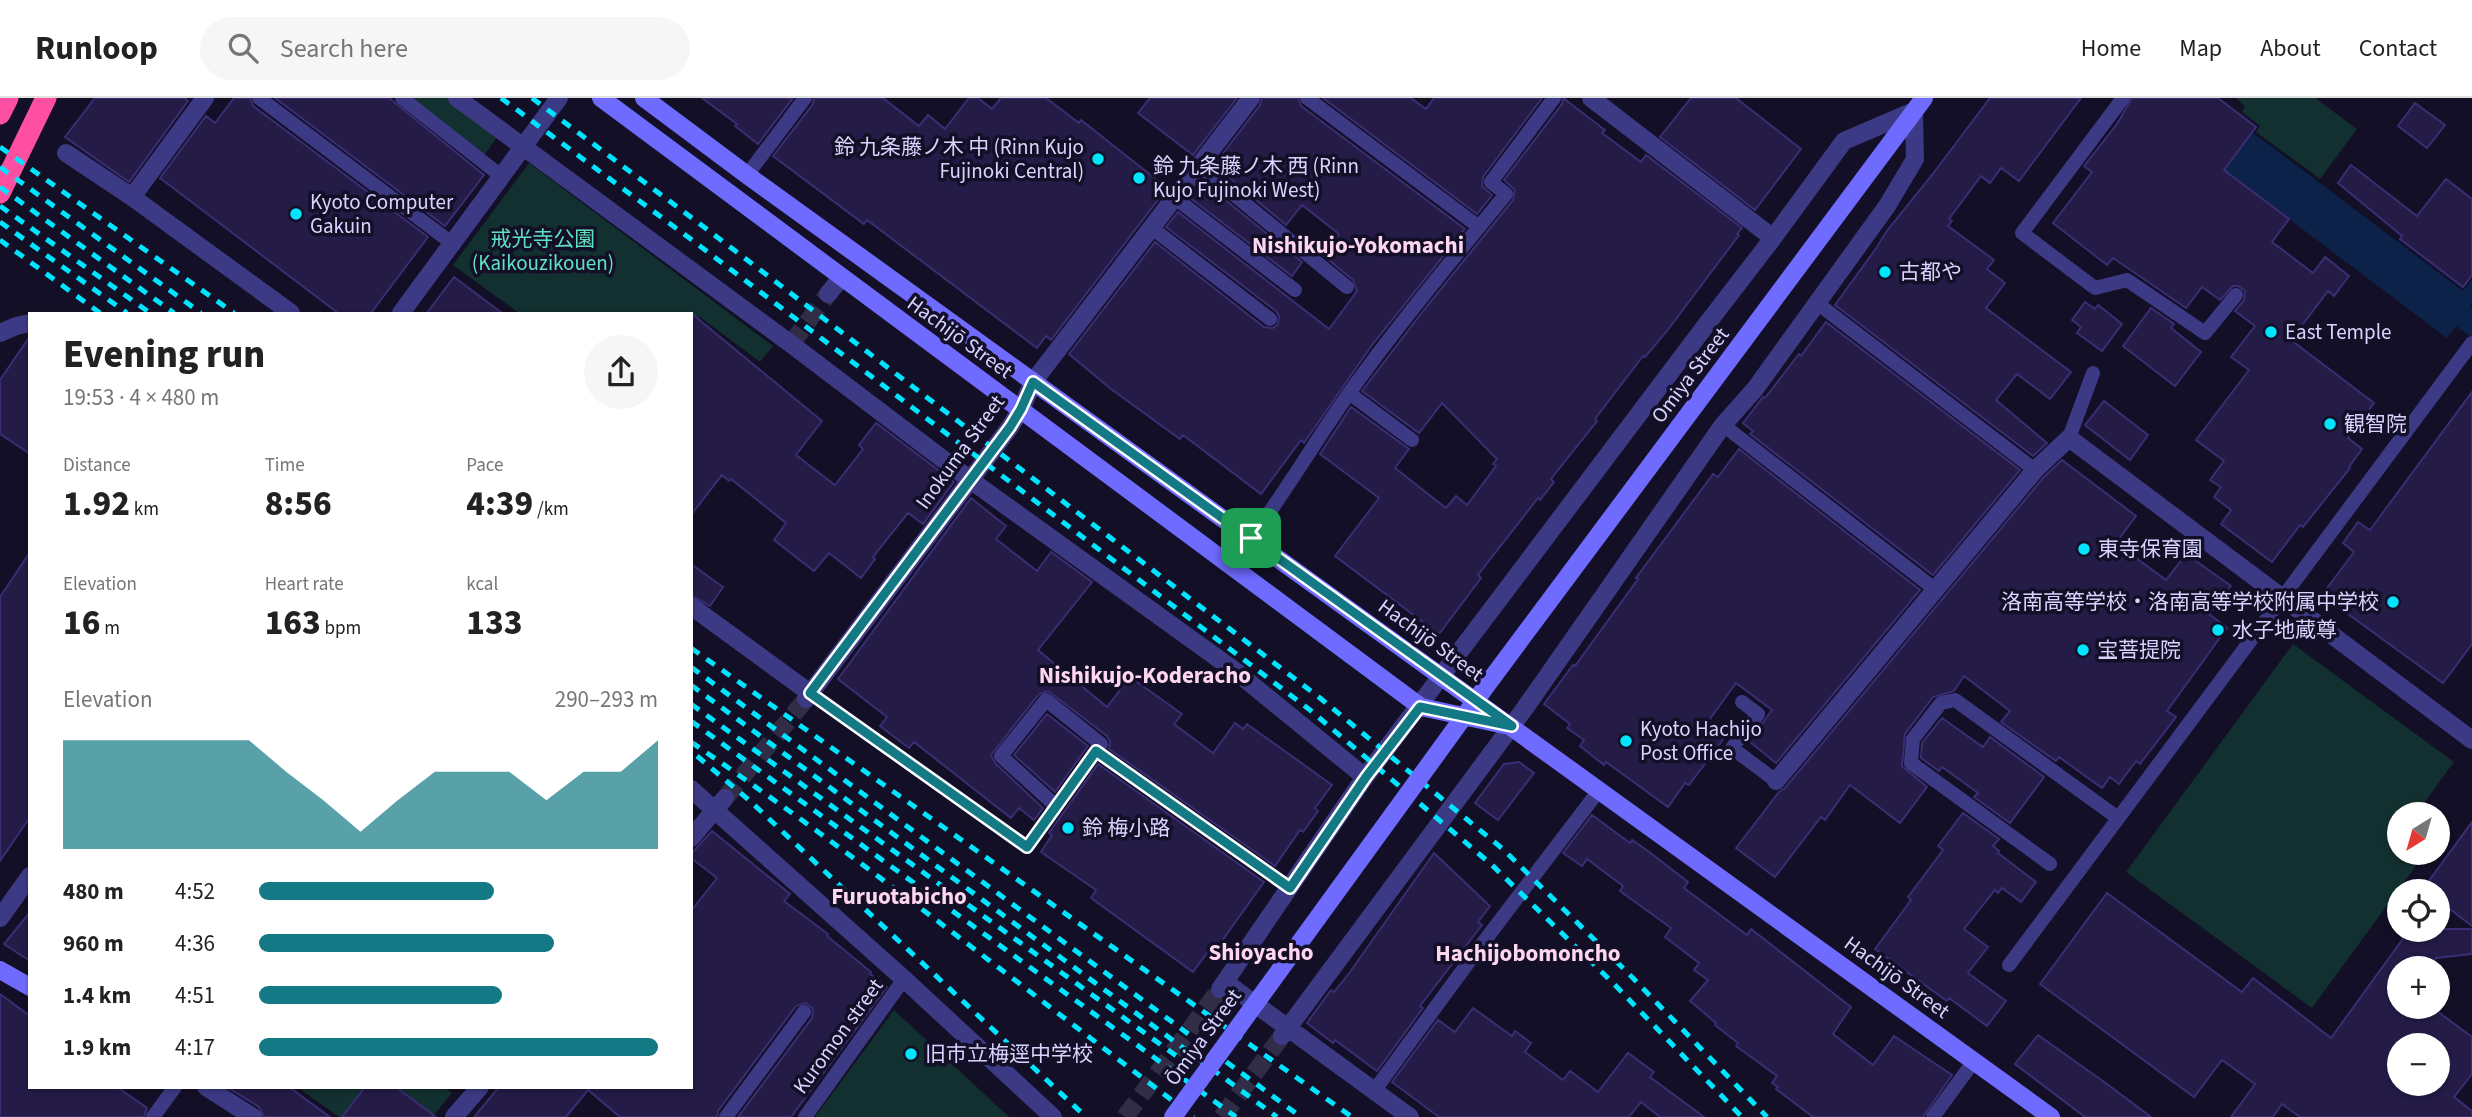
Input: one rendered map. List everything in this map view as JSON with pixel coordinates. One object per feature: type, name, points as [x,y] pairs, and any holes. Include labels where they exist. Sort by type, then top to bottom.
[{"type":"highway","points":[[0,114],[8,98]]},
{"type":"highway","points":[[0,193],[46,98]]},
{"type":"street","points":[[132,197],[205,98]]},
{"type":"street","points":[[457,98],[970,479],[1234,670],[1366,777]]},
{"type":"street","points":[[402,312],[559,98]]},
{"type":"street","name":"Hachijō Street","points":[[601,98],[1420,707],[1512,726]]},
{"type":"street","name":"Hachijō Street","points":[[644,98],[2052,1117]]},
{"type":"street","name":"Inokuma Street","points":[[808,696],[1021,409],[1033,382],[1251,98]]},
{"type":"street","points":[[1591,98],[1773,238]]},
{"type":"street","points":[[1410,1117],[1222,986],[1366,777],[1844,141],[1919,104]]},
{"type":"street","points":[[1285,1032],[1512,726],[1723,425],[1755,388],[1886,206],[1915,159],[1919,104]]},
{"type":"street","name":"Omiya Street","points":[[1492,678],[1919,104]]},
{"type":"street","points":[[66,153],[132,197],[290,312]]},
{"type":"street","points":[[828,294],[841,278]]},
{"type":"street","points":[[0,333],[28,323]]},
{"type":"street","points":[[1776,781],[2035,470],[2069,438],[2472,740]]},
{"type":"street","points":[[693,608],[808,696]]},
{"type":"street","name":"Ōmiya Street","points":[[1173,1117],[1492,678]]},
{"type":"street","points":[[693,790],[720,803],[1053,1117]]},
{"type":"street","points":[[693,836],[720,803]]},
{"type":"street","points":[[0,918],[28,879]]},
{"type":"street","points":[[0,970],[28,986]]},
{"type":"street","points":[[209,1089],[253,1117]]},
{"type":"street","points":[[454,1117],[478,1089]]},
{"type":"lane","points":[[259,98],[453,244]]},
{"type":"lane","points":[[402,98],[501,176]]},
{"type":"lane","points":[[747,175],[805,98]]},
{"type":"lane","points":[[1307,98],[1479,227]]},
{"type":"lane","points":[[1251,538],[1280,500],[1314,443],[1349,393],[1506,194],[1491,182],[1554,98]]},
{"type":"lane","points":[[2123,98],[2022,233],[2095,288],[2127,280],[2205,333],[2236,295]]},
{"type":"lane","points":[[1199,166],[1347,287]]},
{"type":"lane","points":[[1175,198],[1295,290]]},
{"type":"lane","points":[[1152,228],[1270,319]]},
{"type":"lane","points":[[1817,303],[2035,470]]},
{"type":"lane","points":[[2008,965],[2067,876],[2118,818],[2472,343]]},
{"type":"lane","points":[[2069,438],[2093,373]]},
{"type":"lane","points":[[1349,393],[1412,440]]},
{"type":"lane","points":[[1723,425],[1936,590]]},
{"type":"lane","points":[[808,696],[1027,847],[1101,744],[1046,700],[1001,756],[1056,806]]},
{"type":"lane","points":[[2050,863],[1911,763],[1913,739],[1941,703],[1955,700],[2118,818]]},
{"type":"lane","points":[[1742,702],[1758,714],[1732,748],[1776,781]]},
{"type":"lane","points":[[1096,751],[1290,888]]},
{"type":"lane","points":[[1374,1091],[1479,947],[1600,789]]},
{"type":"lane","name":"Kuromon street","points":[[805,1117],[904,979]]},
{"type":"lane","points":[[726,1117],[804,1012]]},
{"type":"lane","points":[[1933,1117],[1974,1061]]},
{"type":"lane","points":[[153,1117],[174,1089]]},
{"type":"green space","points":[[410,98],[449,98],[499,135],[484,155]]},
{"type":"green space","points":[[2236,98],[2315,98],[2357,129],[2320,179],[2256,132],[2260,126],[2242,112],[2245,106]]},
{"type":"green space","name":"戒光寺公園 (Kaikouzikouen)","points":[[529,163],[773,346],[760,362],[700,317],[693,325],[693,312],[518,312],[453,265]]},
{"type":"green space","points":[[2293,644],[2454,762],[2425,802],[2387,802],[2387,865],[2416,865],[2406,879],[2387,879],[2387,905],[2312,1008],[2126,872]]},
{"type":"green space","name":"旧市立梅逕中学校","points":[[894,1010],[1009,1117],[815,1117]]},
{"type":"green space","points":[[300,1089],[362,1089],[347,1109],[357,1117],[339,1117]]},
{"type":"green space","points":[[401,1089],[446,1089],[452,1093],[432,1117],[423,1117],[428,1110]]},
{"type":"water","points":[[2252,132],[2463,291],[2472,279],[2472,338],[2456,326],[2447,338],[2224,170]]},
{"type":"building","points":[[95,98],[184,98],[188,101],[129,182],[65,137]]},
{"type":"building","name":"Kyoto Computer Gakuin","points":[[234,98],[250,98],[253,106],[428,237],[372,312],[337,312],[160,178],[206,116],[215,123]]},
{"type":"building","points":[[275,98],[389,98],[484,175],[445,226]]},
{"type":"building","points":[[702,98],[793,98],[758,144],[735,126],[737,124]]},
{"type":"building","points":[[814,98],[883,98],[919,126],[928,115],[945,129],[969,98],[978,98],[992,109],[1001,98],[1046,98],[1079,123],[1081,120],[1167,188],[1051,340],[1046,336],[1037,348],[867,220],[864,224],[773,156],[813,104]]},
{"type":"building","points":[[1150,98],[1237,98],[1193,155],[1138,113]]},
{"type":"building","points":[[1262,98],[1298,98],[1301,106],[1465,229],[1372,345],[1304,443],[1301,440],[1261,494],[1183,435],[1180,439],[1111,389],[1069,354],[1155,242],[1264,327],[1273,328],[1278,324],[1279,316],[1276,311],[1166,227],[1178,212],[1329,329],[1357,291],[1353,280],[1323,255],[1339,234],[1302,205],[1286,225],[1214,165],[1260,105]]},
{"type":"building","points":[[1323,98],[1411,98],[1426,109],[1434,98],[1542,98],[1483,177],[1482,186],[1492,195],[1477,214]]},
{"type":"building","points":[[1563,98],[1605,130],[1602,133],[1641,162],[1646,155],[1742,228],[1667,331],[1645,357],[1643,356],[1595,419],[1597,421],[1551,479],[1554,482],[1540,500],[1538,498],[1478,575],[1481,578],[1439,634],[1335,556],[1379,498],[1320,454],[1351,407],[1409,449],[1395,468],[1446,508],[1456,496],[1467,505],[1496,466],[1493,464],[1497,459],[1442,403],[1419,433],[1362,391],[1513,200],[1515,190],[1504,180],[1562,104]]},
{"type":"building","points":[[1691,98],[1736,98],[1801,149],[1755,210],[1660,137]]},
{"type":"building","points":[[1990,98],[2081,98],[2019,181],[2001,168],[1990,183],[1981,176],[1949,219],[1952,221],[1948,226],[1994,260],[1987,269],[2005,283],[1986,308],[2071,372],[2050,399],[2017,374],[1996,400],[2047,443],[2033,456],[1835,305],[1886,232]]},
{"type":"building","points":[[2132,98],[2218,98],[2256,127],[2224,170],[2289,219],[2272,242],[2313,273],[2325,257],[2349,276],[2334,296],[2328,291],[2291,340],[2374,403],[2348,438],[2362,449],[2350,468],[2272,562],[2221,524],[2231,510],[2214,497],[2221,487],[2210,480],[2224,461],[2196,440],[2249,370],[2231,357],[2255,326],[2235,311],[2244,300],[2245,291],[2233,286],[2220,300],[2202,287],[2186,308],[2113,258],[2107,265],[2053,223],[2092,172],[2084,166],[2117,124]]},
{"type":"building","points":[[2415,103],[2445,125],[2427,148],[2398,126]]},
{"type":"building","points":[[2351,165],[2417,216],[2446,179],[2472,199],[2472,275],[2463,287],[2400,239],[2402,236],[2338,183]]},
{"type":"building","points":[[1202,181],[1302,262],[1292,276],[1189,197]]},
{"type":"building","name":"Kyoto Computer Gakuin","points":[[454,277],[501,312],[428,312]]},
{"type":"building","points":[[2085,302],[2095,309],[2098,305],[2122,324],[2102,351],[2077,333],[2081,327],[2072,320]]},
{"type":"building","points":[[2151,308],[2174,324],[2171,328],[2201,352],[2175,386],[2123,346]]},
{"type":"building","points":[[693,315],[822,421],[796,455],[835,485],[863,449],[859,445],[876,423],[954,482],[923,524],[908,513],[873,557],[875,559],[861,578],[829,553],[814,571],[774,540],[786,523],[731,479],[729,481],[722,475],[693,512]]},
{"type":"building","points":[[1826,322],[2020,470],[1933,575],[1750,434],[1753,431],[1743,423],[1799,354],[1801,356]]},
{"type":"building","points":[[28,339],[28,453],[0,434],[0,380]]},
{"type":"building","points":[[2472,392],[2472,644],[2443,683],[2322,595],[2354,552],[2343,543],[2358,522],[2370,530]]},
{"type":"building","points":[[2104,401],[2148,435],[2130,460],[2085,425]]},
{"type":"building","points":[[1739,449],[1920,590],[1776,763],[1749,741],[1772,710],[1736,683],[1707,723],[1725,737],[1689,785],[1685,783],[1668,807],[1580,746],[1584,740],[1567,728],[1570,724],[1544,704],[1573,665],[1575,666],[1713,474],[1718,477]]},
{"type":"building","points":[[2062,460],[2136,516],[2116,543],[2166,580],[2186,554],[2231,586],[2209,614],[2227,628],[2167,711],[2176,717],[2140,764],[2136,761],[2119,784],[2110,777],[2102,788],[2059,757],[2056,761],[2001,722],[2010,711],[1964,676],[1954,691],[1933,697],[1905,734],[1902,766],[1927,787],[1900,823],[1850,785],[1825,820],[1821,817],[1775,877],[1736,848],[1779,792],[2043,478]]},
{"type":"building","points":[[971,498],[1006,526],[996,539],[1037,571],[1051,552],[1092,582],[1038,650],[1107,707],[1130,677],[1182,714],[1174,724],[1213,753],[1235,723],[1243,729],[1247,724],[1332,785],[1315,808],[1318,811],[1303,832],[1300,830],[1275,866],[1109,749],[1110,741],[1107,736],[1048,691],[1039,694],[991,755],[995,763],[1043,808],[1034,820],[1019,808],[1011,818],[914,742],[909,748],[880,726],[887,717],[838,679]]},
{"type":"building","points":[[28,555],[28,820],[0,861],[0,597]]},
{"type":"building","points":[[693,565],[723,587],[710,606],[693,596]]},
{"type":"building","points":[[1047,714],[1088,746],[1055,792],[1014,755]]},
{"type":"building","points":[[1942,718],[1983,747],[1990,737],[2044,777],[2010,823],[1974,797],[1978,793],[1942,767],[1939,771],[1921,758],[1922,743]]},
{"type":"building","points":[[1519,762],[1534,773],[1498,820],[1475,803],[1504,764]]},
{"type":"building","points":[[1098,764],[1264,882],[1219,945],[1215,942],[1193,972],[1091,898],[1096,890],[1041,852],[1052,835],[1049,833]]},
{"type":"building","points":[[1963,813],[1999,839],[1993,846],[1998,853],[2036,882],[2021,902],[2002,888],[1998,893],[1995,890],[1964,929],[1988,947],[1968,973],[2006,1001],[1987,1026],[1875,949],[1911,900],[1908,897],[1943,850],[1938,846]]},
{"type":"building","points":[[1592,815],[1630,843],[1632,840],[1648,851],[1688,882],[1684,888],[1747,935],[1751,929],[1851,1007],[1833,1034],[1873,1065],[1894,1036],[1952,1075],[1923,1117],[1813,1117],[1776,1089],[1778,1087],[1772,1083],[1777,1076],[1736,1046],[1738,1043],[1690,1001],[1708,980],[1694,970],[1699,963],[1665,937],[1671,928],[1620,891],[1623,886],[1587,859],[1582,866],[1563,853]]},
{"type":"building","points":[[2472,822],[2472,926],[2450,909],[2450,879],[2430,879],[2441,865],[2450,865],[2450,852]]},
{"type":"building","points":[[712,831],[790,894],[784,901],[828,934],[827,936],[887,987],[791,1117],[738,1117],[812,1018],[813,1009],[806,1003],[796,1006],[718,1111],[717,1117],[620,1117],[588,1090],[566,1117],[474,1117],[497,1089],[693,1089],[693,908],[717,878],[693,860],[693,852]]},
{"type":"building","points":[[1434,853],[1490,906],[1478,922],[1482,925],[1420,1006],[1423,1008],[1377,1071],[1307,1023],[1331,990],[1334,992],[1350,972]]},
{"type":"building","points":[[2107,893],[2242,992],[2253,978],[2331,1038],[2387,961],[2387,1019],[2448,1019],[2472,1037],[2472,1074],[2454,1097],[2472,1111],[2472,1117],[2300,1117],[2282,1104],[2273,1117],[2231,1117],[2255,1084],[2222,1060],[2194,1097],[2040,984]]},
{"type":"building","points":[[28,914],[28,960],[4,944]]},
{"type":"building","points":[[2450,929],[2472,929],[2472,954],[2390,956],[2401,942],[2450,942]]},
{"type":"building","points":[[0,994],[28,1015],[28,1089],[120,1089],[147,1108],[144,1117],[0,1117]]},
{"type":"building","points":[[1473,1008],[1512,1036],[1515,1031],[1531,1043],[1525,1052],[1563,1080],[1570,1071],[1598,1092],[1628,1053],[1654,1072],[1650,1077],[1704,1117],[1660,1117],[1641,1102],[1629,1117],[1439,1117],[1392,1082],[1438,1020],[1455,1032]]},
{"type":"building","points":[[2038,1035],[2151,1117],[2085,1117],[2015,1064]]},
{"type":"building","points":[[230,1089],[292,1089],[330,1117],[264,1117],[259,1107]]},
{"type":"building","points":[[363,1089],[399,1089],[436,1117],[342,1117]]},
{"type":"tunnel","points":[[791,344],[828,294]]},
{"type":"tunnel","points":[[725,798],[806,699]]},
{"type":"tunnel","points":[[1125,1117],[1220,989]]},
{"type":"tunnel","points":[[1222,1117],[1282,1036]]},
{"type":"railway","points":[[501,98],[1310,710],[1492,865],[1615,985],[1742,1117]]},
{"type":"railway","points":[[532,98],[1320,698],[1504,850],[1767,1117]]},
{"type":"railway","points":[[0,147],[233,312]]},
{"type":"railway","points":[[0,167],[200,312]]},
{"type":"railway","points":[[0,187],[173,312]]},
{"type":"railway","points":[[0,206],[149,312]]},
{"type":"railway","points":[[0,222],[126,312]]},
{"type":"railway","points":[[0,240],[99,312]]},
{"type":"railway","points":[[693,649],[1352,1117]]},
{"type":"railway","points":[[693,668],[1301,1117]]},
{"type":"railway","points":[[693,686],[1277,1117]]},
{"type":"railway","points":[[693,705],[1193,1068]]},
{"type":"railway","points":[[693,722],[1236,1117]]},
{"type":"railway","points":[[693,743],[882,879],[1194,1117]]},
{"type":"railway","points":[[697,756],[750,801],[1086,1117]]},
{"type":"place","name":"鈴 九条藤ノ木 中 (Rinn Kujo Fujinoki Central)","points":[[1098,159]]},
{"type":"place","name":"鈴 九条藤ノ木 西 (Rinn Kujo Fujinoki West)","points":[[1139,178]]},
{"type":"place","name":"Kyoto Computer Gakuin","points":[[296,214]]},
{"type":"place","name":"古都や","points":[[1885,272]]},
{"type":"place","name":"East Temple","points":[[2271,332]]},
{"type":"place","name":"観智院","points":[[2330,424]]},
{"type":"place","name":"東寺保育園","points":[[2084,549]]},
{"type":"place","name":"洛南高等学校・洛南高等学校附属中学校","points":[[2393,602]]},
{"type":"place","name":"水子地蔵尊","points":[[2218,630]]},
{"type":"place","name":"宝菩提院","points":[[2083,650]]},
{"type":"place","name":"Kyoto Hachijo Post Office","points":[[1626,741]]},
{"type":"place","name":"鈴 梅小路","points":[[1068,828]]},
{"type":"place","name":"旧市立梅逕中学校","points":[[911,1054]]},
{"type":"district","name":"Nishikujo-Yokomachi","points":[[1358,245]]},
{"type":"district","name":"Nishikujo-Koderacho","points":[[1145,675]]},
{"type":"district","name":"Furuotabicho","points":[[899,896]]},
{"type":"district","name":"Shioyacho","points":[[1261,952]]},
{"type":"district","name":"Hachijobomoncho","points":[[1528,953]]},
{"type":"route","points":[[1033,382],[1251,538],[1512,726],[1420,707],[1366,777],[1290,888],[1096,751],[1027,847],[810,693],[1010,427],[1033,382]]}]
